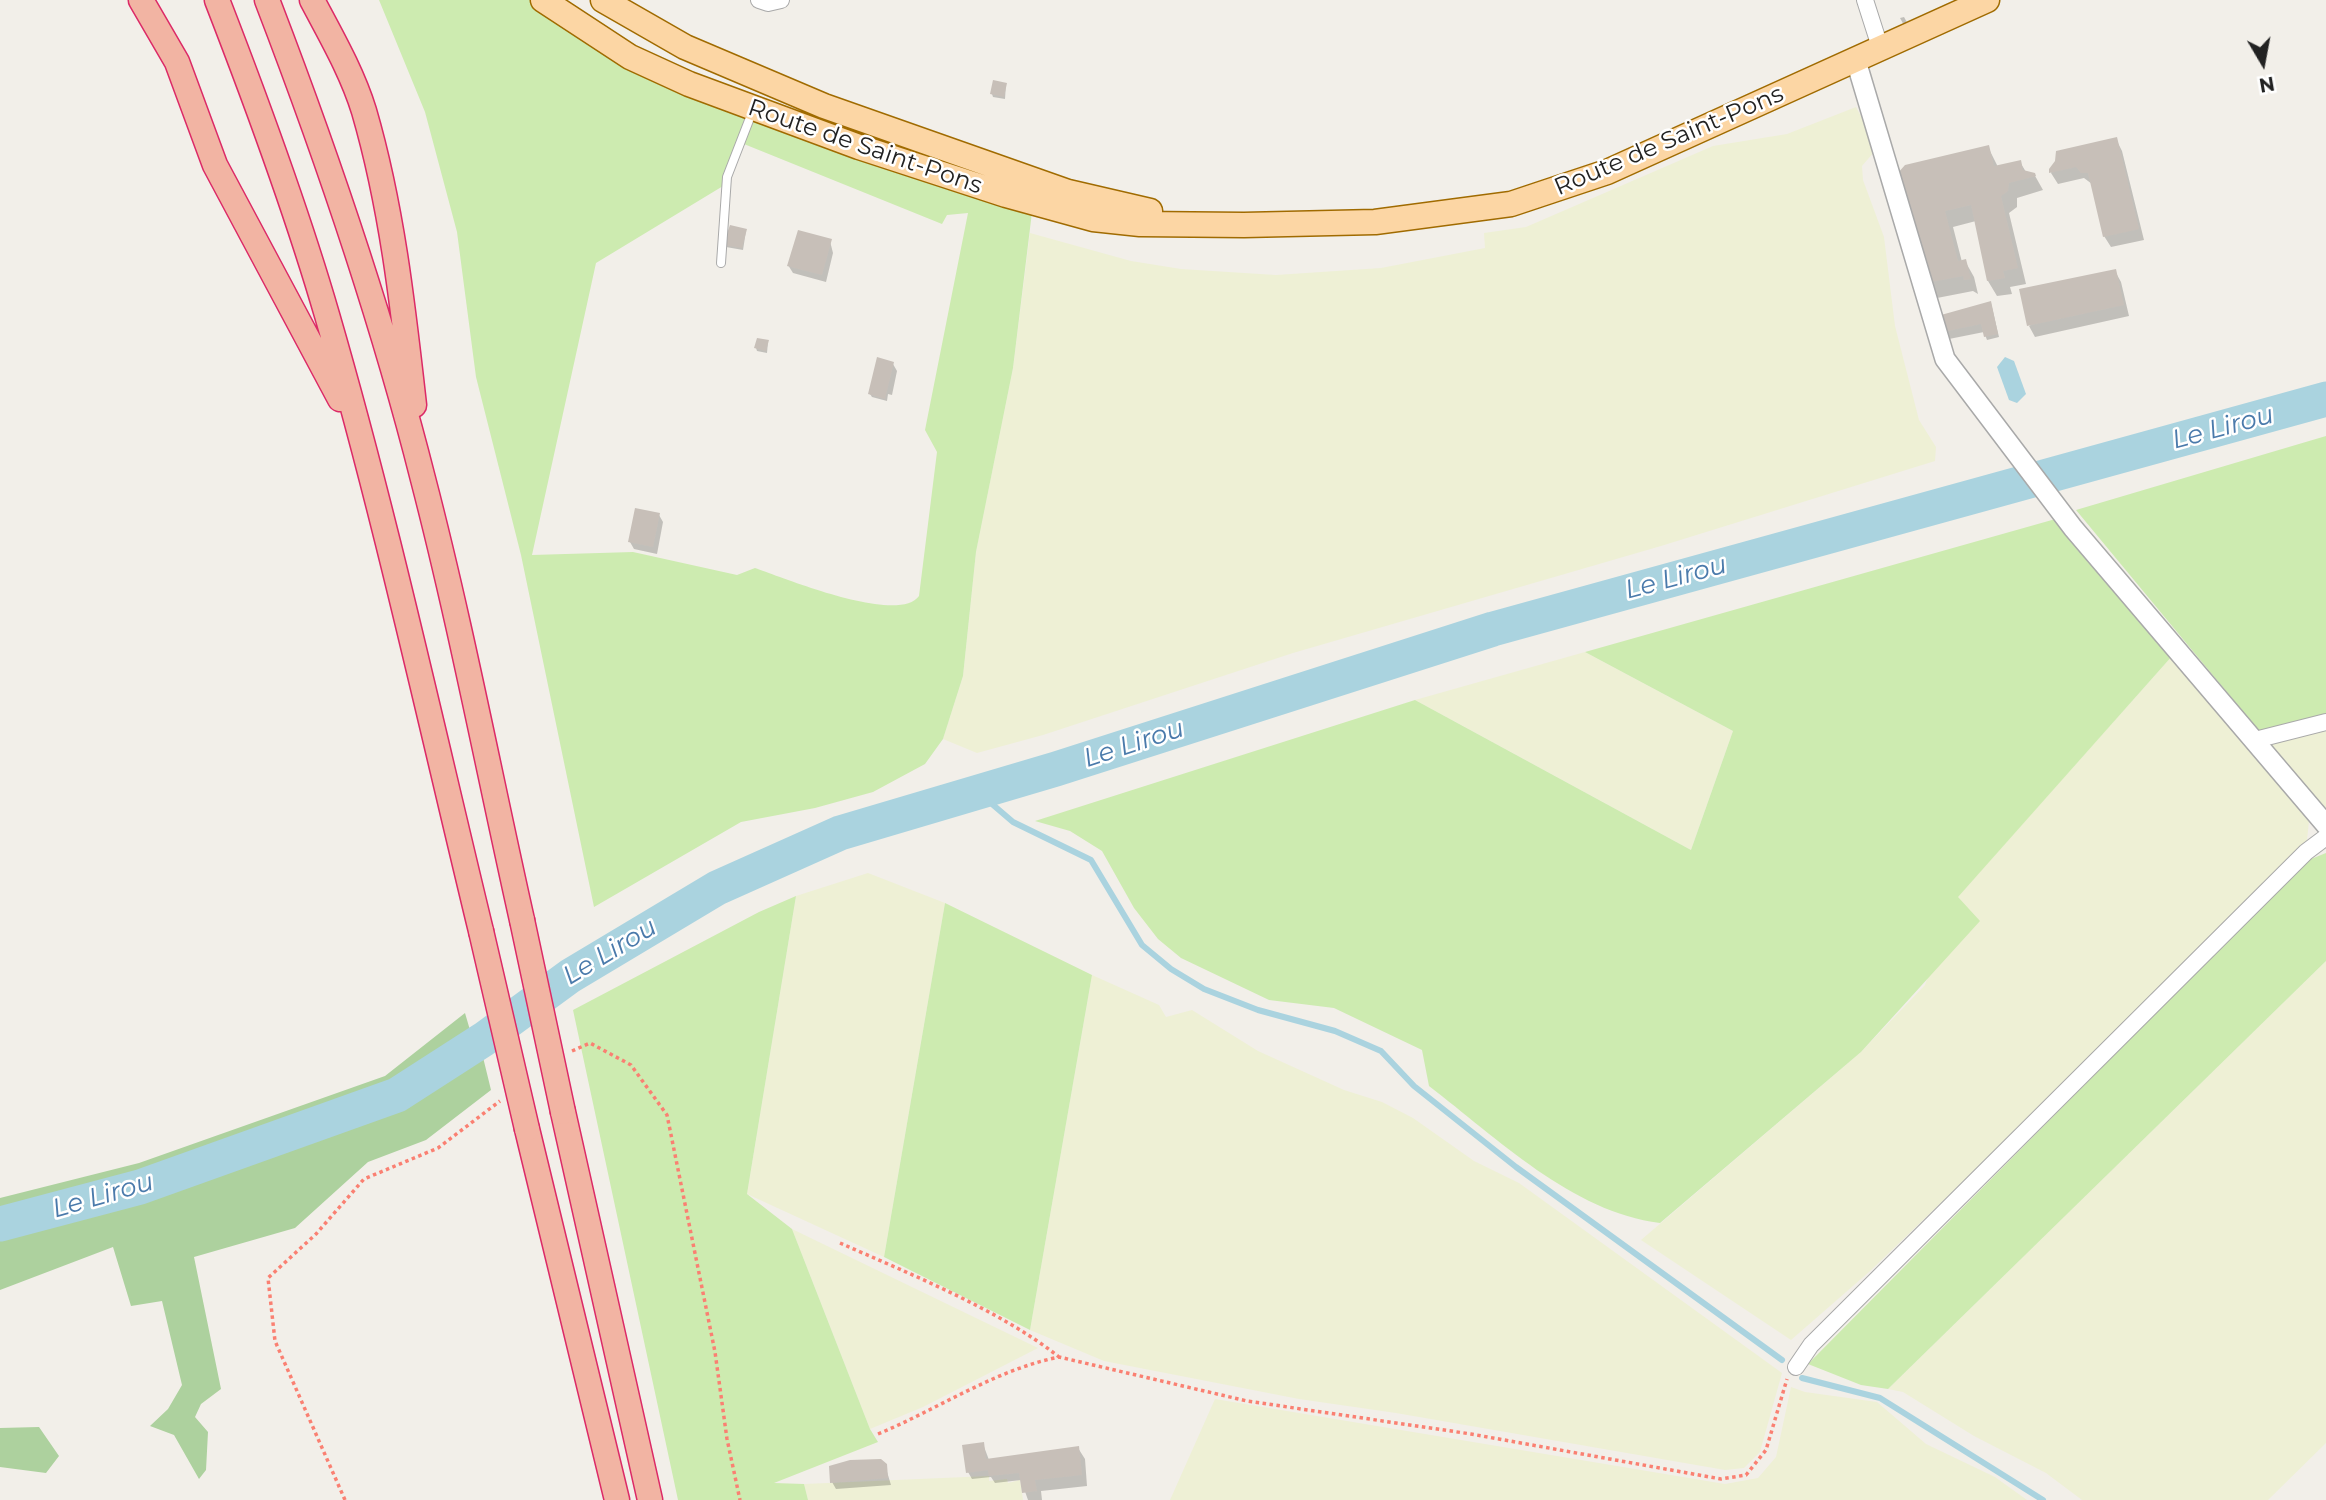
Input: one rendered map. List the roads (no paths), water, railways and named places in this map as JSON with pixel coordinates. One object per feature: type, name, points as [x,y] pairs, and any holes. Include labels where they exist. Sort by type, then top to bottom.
[{"type":"highway","points":[[141,0],[177,62],[215,165],[345,408],[387,536]]},
{"type":"highway","points":[[217,0],[254,95],[326,312],[387,536],[617,1500]]},
{"type":"highway","points":[[267,0],[296,74],[374,308],[423,479],[650,1500]]},
{"type":"highway","points":[[312,0],[342,55],[364,111],[397,261],[423,479]]},
{"type":"main road","name":"Route de Saint-Pons","points":[[543,0],[630,57],[754,109],[1006,195],[1093,219],[1208,225],[1375,222],[1511,204],[1607,172],[1987,0]]},
{"type":"main road","name":"Route de Saint-Pons","points":[[603,0],[685,47],[824,106],[1068,191],[1208,225]]},
{"type":"street","points":[[759,0],[768,3],[781,0]]},
{"type":"street","points":[[1865,0],[1881,50]]},
{"type":"street","points":[[1856,61],[1945,359],[1999,435],[2073,528],[2326,825]]},
{"type":"street","points":[[2255,740],[2326,722]]},
{"type":"street","points":[[1797,1367],[1811,1346],[2306,852],[2326,837]]},
{"type":"lane","points":[[721,263],[727,177],[754,109]]},
{"type":"water","points":[[2005,357],[2014,361],[2026,394],[2017,403],[2009,400],[1997,367]]},
{"type":"waterway","name":"Le Lirou","points":[[0,1224],[140,1187],[397,1095],[484,1039],[570,976],[717,888],[840,833],[1056,769],[1493,629],[2326,399]]},
{"type":"waterway","points":[[978,792],[1013,822],[1091,860],[1142,945],[1171,969],[1204,989],[1258,1010],[1335,1031],[1381,1051],[1414,1086],[1516,1167],[1782,1360]]},
{"type":"waterway","points":[[1802,1378],[1880,1398],[2043,1500]]}]
